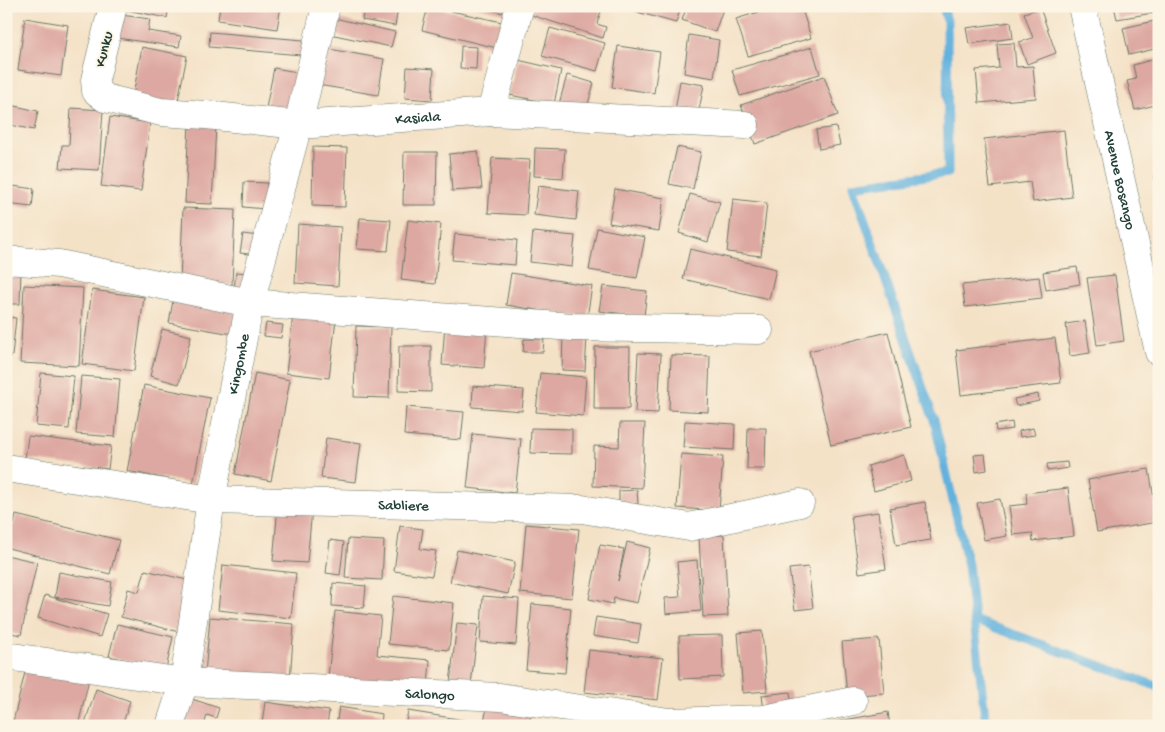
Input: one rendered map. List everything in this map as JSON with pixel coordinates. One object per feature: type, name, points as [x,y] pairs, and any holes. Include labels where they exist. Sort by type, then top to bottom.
[{"type":"street","name":"Kunku","points":[[96,91],[95,80],[113,6]]},
{"type":"street","name":"Kingombe","points":[[170,726],[184,682],[211,500],[250,303],[298,125],[326,6]]},
{"type":"street","points":[[491,112],[520,6]]},
{"type":"street","name":"Avenue Bosango","points":[[1082,6],[1155,319],[1159,352]]},
{"type":"street","name":"Kasiala","points":[[96,91],[105,98],[161,112],[298,125],[491,112],[745,125]]},
{"type":"street","points":[[6,260],[59,264],[250,303],[573,327],[759,330]]},
{"type":"street","name":"Sabliere","points":[[6,468],[211,500],[582,509],[689,527],[800,503]]},
{"type":"street","name":"Salongo","points":[[6,656],[184,682],[500,697],[669,722],[764,719],[853,701]]},
{"type":"building","points":[[123,6],[169,6],[167,18],[122,9]]},
{"type":"building","points":[[220,6],[281,6],[277,29],[218,20]]},
{"type":"building","points":[[364,6],[382,6],[398,9],[395,26],[362,20]]},
{"type":"building","points":[[428,6],[502,22],[497,48],[422,30]]},
{"type":"building","points":[[474,6],[514,6],[512,15]]},
{"type":"building","points":[[534,6],[597,6],[602,8],[597,24],[606,27],[603,38],[531,15]]},
{"type":"building","points":[[623,6],[681,6],[676,23],[623,8]]},
{"type":"building","points":[[687,6],[724,6],[715,32],[682,20]]},
{"type":"building","points":[[778,6],[801,6],[811,38],[748,56],[736,19]]},
{"type":"building","points":[[1114,6],[1159,6],[1159,12],[1117,19]]},
{"type":"building","points":[[1040,8],[1056,53],[1027,64],[1019,42],[1033,38],[1024,13]]},
{"type":"building","points":[[121,15],[150,19],[148,31],[181,36],[179,47],[117,38]]},
{"type":"building","points":[[25,18],[68,25],[61,76],[18,70]]},
{"type":"building","points":[[334,18],[395,32],[391,47],[330,34]]},
{"type":"building","points":[[1159,20],[1159,48],[1129,55],[1123,28]]},
{"type":"building","points":[[1011,22],[1013,38],[969,44],[966,28]]},
{"type":"building","points":[[550,28],[605,43],[597,71],[542,56]]},
{"type":"building","points":[[210,32],[303,40],[301,55],[209,47]]},
{"type":"building","points":[[689,35],[719,40],[714,78],[684,73]]},
{"type":"building","points":[[1014,43],[1016,67],[1033,66],[1036,98],[979,103],[976,70],[999,68],[997,44]]},
{"type":"building","points":[[461,46],[477,47],[476,69],[460,68]]},
{"type":"building","points":[[618,46],[660,52],[654,93],[612,87]]},
{"type":"building","points":[[142,47],[187,56],[176,110],[132,101]]},
{"type":"building","points":[[812,47],[820,74],[740,96],[732,70]]},
{"type":"building","points":[[324,48],[384,59],[378,95],[318,85]]},
{"type":"building","points":[[1158,58],[1159,104],[1135,110],[1127,81],[1136,79],[1133,65]]},
{"type":"building","points":[[518,60],[561,70],[554,104],[510,95]]},
{"type":"building","points":[[407,67],[434,69],[432,100],[405,98]]},
{"type":"building","points":[[274,68],[297,72],[288,117],[265,113]]},
{"type":"building","points":[[567,75],[594,83],[586,111],[559,104]]},
{"type":"building","points":[[824,76],[838,115],[755,144],[741,105]]},
{"type":"building","points":[[680,81],[704,85],[698,115],[675,111]]},
{"type":"building","points":[[6,104],[38,111],[34,130],[6,124]]},
{"type":"building","points":[[71,108],[103,110],[99,170],[60,168],[62,145],[69,145]]},
{"type":"building","points":[[110,117],[150,123],[141,191],[101,186]]},
{"type":"building","points":[[189,123],[216,125],[212,204],[185,203]]},
{"type":"building","points":[[836,127],[840,145],[819,149],[816,130]]},
{"type":"building","points":[[1064,130],[1072,197],[1033,202],[1030,182],[990,187],[984,139]]},
{"type":"building","points":[[313,147],[347,148],[345,207],[312,206]]},
{"type":"building","points":[[677,147],[701,152],[693,189],[669,184]]},
{"type":"building","points":[[535,148],[565,149],[563,178],[534,176]]},
{"type":"building","points":[[478,151],[482,189],[452,191],[449,154]]},
{"type":"building","points":[[404,152],[437,152],[436,205],[403,205]]},
{"type":"building","points":[[492,158],[530,160],[526,215],[488,213]]},
{"type":"building","points":[[1159,174],[1159,200],[1158,201],[1154,175]]},
{"type":"building","points":[[244,182],[267,183],[265,209],[243,207]]},
{"type":"building","points":[[6,185],[34,189],[32,207],[6,204]]},
{"type":"building","points":[[538,186],[579,191],[576,220],[534,215]]},
{"type":"building","points":[[615,189],[664,198],[659,231],[609,223]]},
{"type":"building","points":[[690,194],[720,202],[708,242],[679,233]]},
{"type":"building","points":[[733,199],[767,203],[761,256],[727,252]]},
{"type":"building","points":[[183,208],[235,210],[232,285],[180,283]]},
{"type":"building","points":[[360,218],[391,220],[388,251],[357,249]]},
{"type":"building","points":[[408,220],[441,224],[435,284],[401,280]]},
{"type":"building","points":[[298,224],[341,227],[338,286],[295,283]]},
{"type":"building","points":[[597,228],[645,237],[637,278],[589,270]]},
{"type":"building","points":[[533,232],[575,236],[572,267],[530,262]]},
{"type":"building","points":[[243,234],[258,236],[256,255],[240,253]]},
{"type":"building","points":[[455,234],[517,240],[515,265],[452,260]]},
{"type":"building","points":[[690,249],[776,269],[769,299],[683,279]]},
{"type":"building","points":[[1077,267],[1080,284],[1046,290],[1043,272]]},
{"type":"building","points":[[6,268],[21,268],[20,304],[6,304]]},
{"type":"building","points":[[236,272],[248,273],[246,290],[234,289]]},
{"type":"building","points":[[511,273],[592,286],[587,318],[506,305]]},
{"type":"building","points":[[1115,275],[1124,341],[1097,345],[1087,278]]},
{"type":"building","points":[[1039,277],[1042,298],[965,307],[962,285]]},
{"type":"building","points":[[24,285],[83,288],[79,366],[20,363]]},
{"type":"building","points":[[603,286],[647,291],[644,316],[599,311]]},
{"type":"building","points":[[92,290],[144,297],[134,371],[82,364]]},
{"type":"building","points":[[174,295],[243,308],[238,335],[169,323]]},
{"type":"building","points":[[293,315],[336,319],[329,378],[286,373]]},
{"type":"building","points":[[6,317],[16,318],[12,356],[6,356]]},
{"type":"building","points":[[1085,321],[1090,353],[1070,356],[1066,324]]},
{"type":"building","points":[[266,323],[283,325],[281,338],[264,336]]},
{"type":"building","points":[[445,324],[487,327],[484,368],[442,365]]},
{"type":"building","points":[[356,326],[391,327],[389,398],[354,397]]},
{"type":"building","points":[[162,329],[191,336],[179,384],[150,376]]},
{"type":"building","points":[[888,332],[911,427],[831,445],[809,351]]},
{"type":"building","points":[[563,335],[587,336],[585,371],[562,370]]},
{"type":"building","points":[[1055,338],[1061,383],[961,395],[956,350]]},
{"type":"building","points":[[524,339],[544,339],[543,352],[523,352]]},
{"type":"building","points":[[399,346],[431,346],[431,392],[398,391]]},
{"type":"building","points":[[595,347],[630,347],[629,409],[594,409]]},
{"type":"building","points":[[638,353],[661,354],[658,413],[635,412]]},
{"type":"building","points":[[671,355],[710,356],[708,412],[669,410]]},
{"type":"building","points":[[41,373],[74,376],[69,429],[36,426]]},
{"type":"building","points":[[255,373],[290,380],[271,481],[235,474]]},
{"type":"building","points":[[540,373],[586,377],[583,416],[536,412]]},
{"type":"building","points":[[81,376],[120,379],[115,437],[76,434]]},
{"type":"building","points":[[144,385],[210,398],[193,484],[127,471]]},
{"type":"building","points":[[473,386],[524,390],[522,411],[472,407]]},
{"type":"building","points":[[1038,394],[1039,401],[1016,406],[1014,399]]},
{"type":"building","points":[[406,407],[464,412],[461,440],[404,435]]},
{"type":"building","points":[[685,421],[735,424],[734,450],[683,447]]},
{"type":"building","points":[[1012,422],[1013,429],[996,431],[995,425]]},
{"type":"building","points":[[620,423],[645,423],[642,488],[593,486],[594,446],[619,447]]},
{"type":"building","points":[[531,428],[572,429],[572,454],[530,453]]},
{"type":"building","points":[[748,428],[766,428],[765,469],[747,469]]},
{"type":"building","points":[[1033,428],[1035,435],[1020,437],[1019,431]]},
{"type":"building","points":[[473,434],[521,439],[515,493],[467,488]]},
{"type":"building","points":[[28,436],[111,446],[108,469],[25,459]]},
{"type":"building","points":[[326,438],[361,443],[356,482],[321,478]]},
{"type":"building","points":[[681,454],[723,457],[719,511],[677,508]]},
{"type":"building","points":[[985,454],[987,470],[976,472],[974,455]]},
{"type":"building","points":[[904,455],[911,481],[874,491],[868,466]]},
{"type":"building","points":[[1067,462],[1068,468],[1048,471],[1047,464]]},
{"type":"building","points":[[1149,469],[1158,522],[1097,532],[1088,480]]},
{"type":"building","points":[[1068,488],[1074,536],[1033,541],[1032,533],[1013,535],[1009,506],[1027,504],[1026,493]]},
{"type":"building","points":[[637,490],[638,504],[619,504],[619,491]]},
{"type":"building","points":[[1000,499],[1007,536],[984,540],[977,503]]},
{"type":"building","points":[[925,502],[931,540],[896,545],[890,508]]},
{"type":"building","points":[[278,506],[312,509],[307,563],[273,561]]},
{"type":"building","points":[[878,512],[886,569],[859,573],[851,516]]},
{"type":"building","points":[[16,515],[119,540],[110,574],[8,548]]},
{"type":"building","points":[[526,524],[579,529],[572,598],[520,593]]},
{"type":"building","points":[[400,526],[423,529],[420,549],[436,551],[432,576],[394,571]]},
{"type":"building","points":[[724,535],[728,616],[703,617],[699,536]]},
{"type":"building","points":[[348,539],[384,541],[382,580],[345,578]]},
{"type":"building","points":[[330,540],[344,542],[340,575],[326,573]]},
{"type":"building","points":[[627,542],[650,548],[637,603],[614,598],[613,604],[589,599],[600,545],[624,549],[618,581]]},
{"type":"building","points":[[457,550],[515,562],[508,594],[450,582]]},
{"type":"building","points":[[6,555],[37,562],[21,635],[6,632]]},
{"type":"building","points":[[697,560],[701,611],[666,614],[665,598],[680,597],[677,562]]},
{"type":"building","points":[[223,565],[296,573],[291,618],[218,610]]},
{"type":"building","points":[[808,567],[813,608],[795,610],[789,569]]},
{"type":"building","points":[[145,570],[191,581],[179,632],[121,617],[128,589],[139,592]]},
{"type":"building","points":[[59,572],[112,582],[108,606],[55,597]]},
{"type":"building","points":[[333,583],[366,586],[364,608],[332,606]]},
{"type":"building","points":[[45,595],[107,614],[100,637],[38,618]]},
{"type":"building","points":[[393,596],[454,603],[449,650],[388,644]]},
{"type":"building","points":[[483,596],[519,599],[516,645],[480,642]]},
{"type":"building","points":[[532,604],[571,608],[565,673],[526,670]]},
{"type":"building","points":[[335,611],[381,616],[377,655],[430,660],[428,687],[328,677]]},
{"type":"building","points":[[210,617],[294,624],[290,681],[205,674]]},
{"type":"building","points":[[596,617],[641,624],[638,643],[593,636]]},
{"type":"building","points":[[457,623],[478,625],[471,685],[450,683]]},
{"type":"building","points":[[117,624],[173,637],[166,669],[109,656]]},
{"type":"building","points":[[762,631],[767,691],[743,693],[738,633]]},
{"type":"building","points":[[722,635],[723,677],[680,679],[679,636]]},
{"type":"building","points":[[879,639],[884,693],[847,696],[842,642]]},
{"type":"building","points":[[589,650],[663,658],[658,700],[584,692]]},
{"type":"building","points":[[27,664],[89,679],[78,726],[12,726]]},
{"type":"building","points":[[96,689],[130,701],[122,726],[84,726]]},
{"type":"building","points":[[790,692],[792,708],[764,711],[762,695]]},
{"type":"building","points":[[189,698],[219,708],[216,718],[207,715],[204,726],[179,726]]},
{"type":"building","points":[[265,702],[329,711],[327,726],[278,726],[262,724]]},
{"type":"building","points":[[488,704],[531,714],[528,726],[483,725]]},
{"type":"building","points":[[339,707],[382,714],[381,726],[336,726]]},
{"type":"building","points":[[408,711],[464,720],[463,726],[405,726]]},
{"type":"building","points":[[888,712],[890,726],[824,726],[823,724]]},
{"type":"waterway","points":[[943,6],[947,21],[948,173],[853,186],[934,420],[968,565],[986,726]]},
{"type":"waterway","points":[[974,620],[1159,687]]}]
